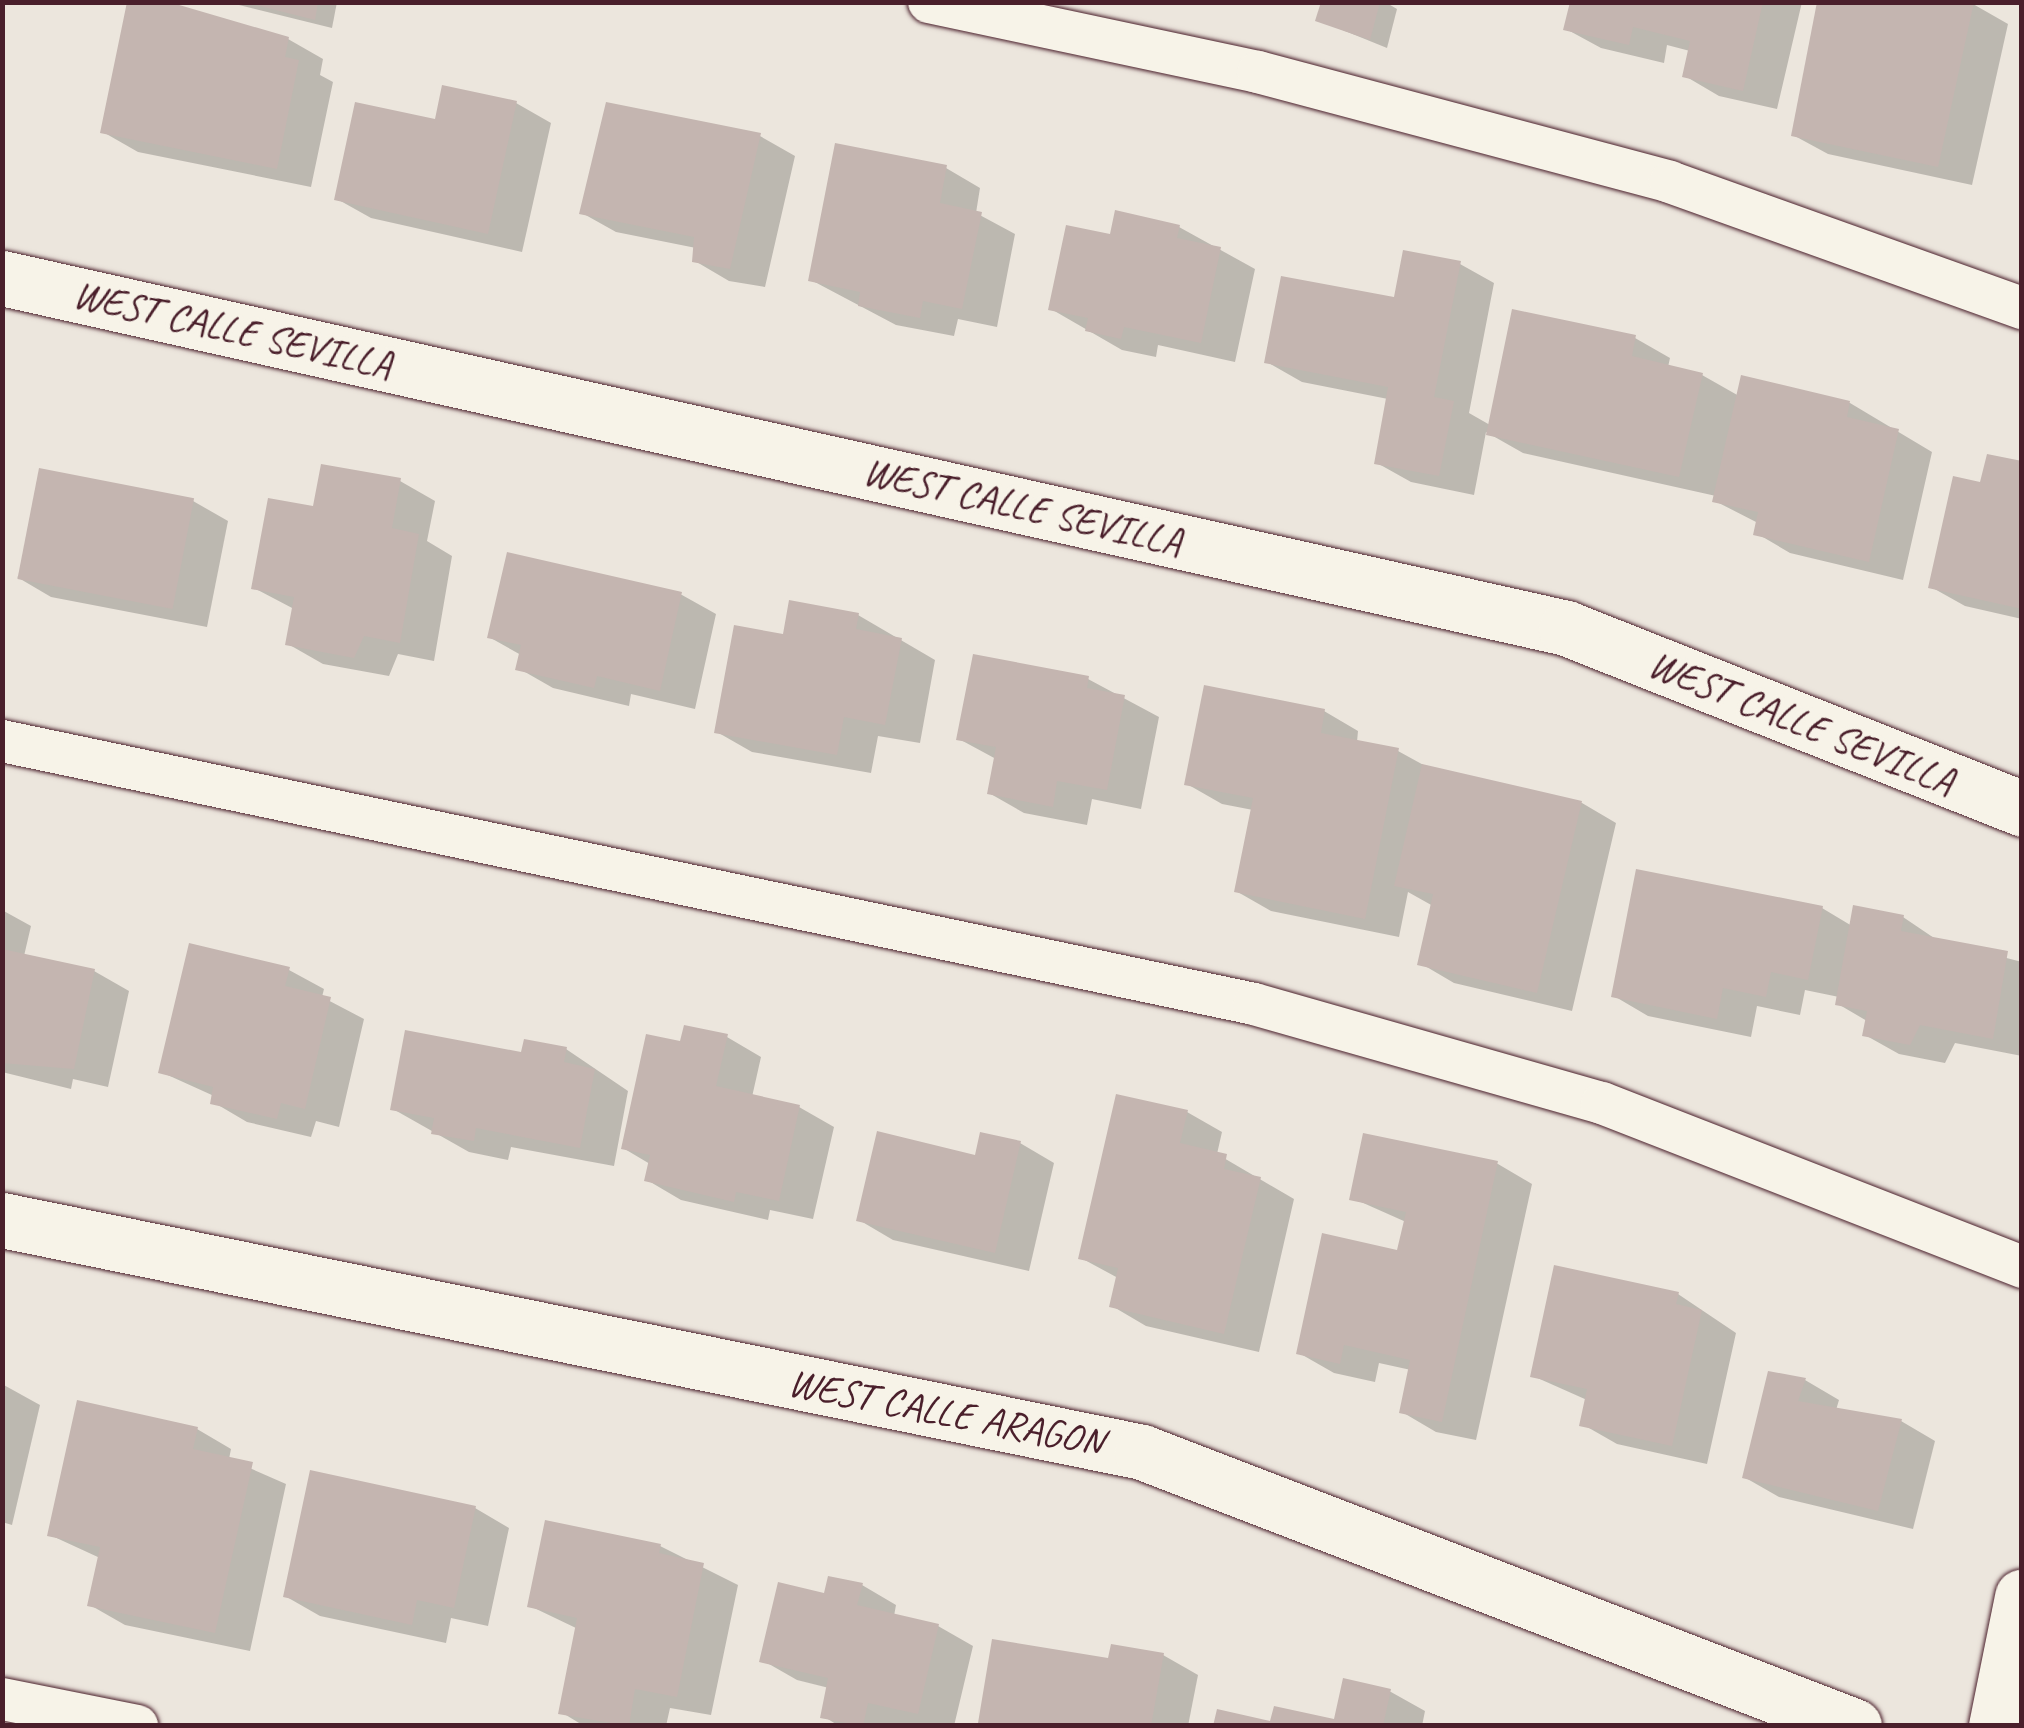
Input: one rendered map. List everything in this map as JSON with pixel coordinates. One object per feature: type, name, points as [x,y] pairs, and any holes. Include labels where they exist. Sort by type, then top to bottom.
[{"type":"street","name":"WEST CALLE SEVILLA","points":[[2,278],[1566,628],[2022,809]]},
{"type":"street","name":"WEST CALLE ARAGON","points":[[2,1220],[1142,1452],[1854,1726]]},
{"type":"street","points":[[1996,1726],[2022,1597]]},
{"type":"lane","points":[[929,2],[1258,72],[1670,182],[2022,308]]},
{"type":"lane","points":[[2,741],[1254,1004],[1602,1104],[2022,1267]]},
{"type":"lane","points":[[2,1699],[137,1726]]},
{"type":"building","points":[[127,2],[169,2],[289,37],[285,57],[299,60],[277,169],[100,133]]},
{"type":"building","points":[[244,2],[318,2],[315,20]]},
{"type":"building","points":[[1321,2],[1380,2],[1370,40],[1315,21]]},
{"type":"building","points":[[1570,2],[1763,2],[1743,91],[1682,77],[1690,41],[1633,27],[1629,45],[1563,30]]},
{"type":"building","points":[[1817,2],[1974,2],[1938,167],[1791,136]]},
{"type":"building","points":[[442,85],[517,101],[488,234],[334,200],[355,102],[435,119]]},
{"type":"building","points":[[606,102],[761,133],[730,269],[692,262],[694,237],[579,214]]},
{"type":"building","points":[[835,143],[947,165],[940,203],[982,212],[962,309],[923,301],[920,318],[858,306],[860,292],[808,281]]},
{"type":"building","points":[[1115,210],[1180,225],[1177,238],[1221,247],[1201,343],[1124,327],[1121,339],[1085,331],[1088,318],[1048,310],[1066,225],[1110,234]]},
{"type":"building","points":[[1403,250],[1461,261],[1434,397],[1454,401],[1439,476],[1374,464],[1388,387],[1264,363],[1281,276],[1394,297]]},
{"type":"building","points":[[1512,309],[1636,335],[1632,356],[1703,373],[1679,477],[1486,435]]},
{"type":"building","points":[[1741,375],[1850,401],[1847,417],[1899,429],[1869,562],[1753,535],[1758,512],[1712,502]]},
{"type":"building","points":[[1987,454],[2022,461],[2022,609],[1928,588],[1953,476],[1980,482]]},
{"type":"building","points":[[321,464],[401,478],[392,528],[419,534],[400,643],[364,636],[354,658],[285,645],[294,597],[251,589],[268,498],[313,506]]},
{"type":"building","points":[[39,468],[194,498],[173,609],[17,579]]},
{"type":"building","points":[[507,552],[682,592],[660,691],[597,676],[594,688],[515,670],[521,645],[487,638]]},
{"type":"building","points":[[789,600],[859,613],[856,629],[902,638],[885,725],[844,717],[837,755],[714,733],[734,625],[783,634]]},
{"type":"building","points":[[973,654],[1089,676],[1087,688],[1125,695],[1107,790],[1057,781],[1053,807],[987,794],[996,747],[956,740]]},
{"type":"building","points":[[1204,685],[1325,709],[1321,733],[1399,748],[1365,919],[1234,892],[1253,798],[1184,785]]},
{"type":"building","points":[[1422,764],[1582,801],[1537,993],[1417,965],[1433,894],[1394,886]]},
{"type":"building","points":[[1636,869],[1823,906],[1808,980],[1771,972],[1766,997],[1723,988],[1717,1019],[1611,997]]},
{"type":"building","points":[[1853,905],[1904,915],[1901,931],[2008,951],[1993,1039],[1920,1025],[1910,1045],[1862,1036],[1867,1011],[1835,1005]]},
{"type":"building","points":[[189,943],[290,967],[285,986],[331,997],[305,1109],[281,1103],[277,1119],[210,1104],[213,1087],[158,1073]]},
{"type":"building","points":[[2,949],[95,969],[74,1069],[2,1063]]},
{"type":"building","points":[[684,1025],[728,1034],[716,1086],[800,1105],[779,1201],[736,1192],[734,1202],[644,1181],[650,1155],[621,1149],[646,1034],[680,1041]]},
{"type":"building","points":[[405,1030],[521,1052],[524,1039],[567,1047],[564,1062],[595,1069],[580,1148],[476,1128],[474,1141],[431,1134],[434,1118],[390,1110]]},
{"type":"building","points":[[1116,1094],[1188,1110],[1180,1143],[1227,1154],[1224,1169],[1261,1177],[1224,1334],[1109,1307],[1118,1268],[1078,1259]]},
{"type":"building","points":[[877,1131],[975,1155],[980,1132],[1021,1141],[995,1253],[856,1221]]},
{"type":"building","points":[[1363,1133],[1498,1161],[1442,1422],[1399,1413],[1410,1360],[1344,1345],[1340,1364],[1296,1354],[1322,1233],[1397,1250],[1406,1212],[1349,1200]]},
{"type":"building","points":[[1554,1265],[1679,1292],[1676,1304],[1702,1310],[1672,1446],[1579,1426],[1587,1389],[1530,1377]]},
{"type":"building","points":[[1768,1371],[1806,1378],[1798,1401],[1902,1419],[1878,1511],[1742,1478]]},
{"type":"building","points":[[77,1400],[198,1427],[193,1449],[253,1462],[215,1633],[87,1606],[100,1547],[47,1536]]},
{"type":"building","points":[[310,1470],[476,1506],[454,1608],[417,1600],[412,1625],[283,1597]]},
{"type":"building","points":[[545,1520],[661,1544],[659,1553],[704,1563],[677,1697],[635,1689],[629,1726],[558,1714],[577,1618],[527,1607]]},
{"type":"building","points":[[828,1576],[863,1583],[857,1605],[939,1624],[918,1714],[868,1703],[863,1726],[820,1718],[828,1678],[759,1662],[778,1582],[824,1593]]},
{"type":"building","points":[[992,1639],[1108,1658],[1111,1644],[1164,1653],[1151,1726],[978,1723]]},
{"type":"building","points":[[1343,1678],[1391,1689],[1383,1726],[1213,1726],[1217,1709],[1270,1721],[1274,1706],[1334,1719]]}]
